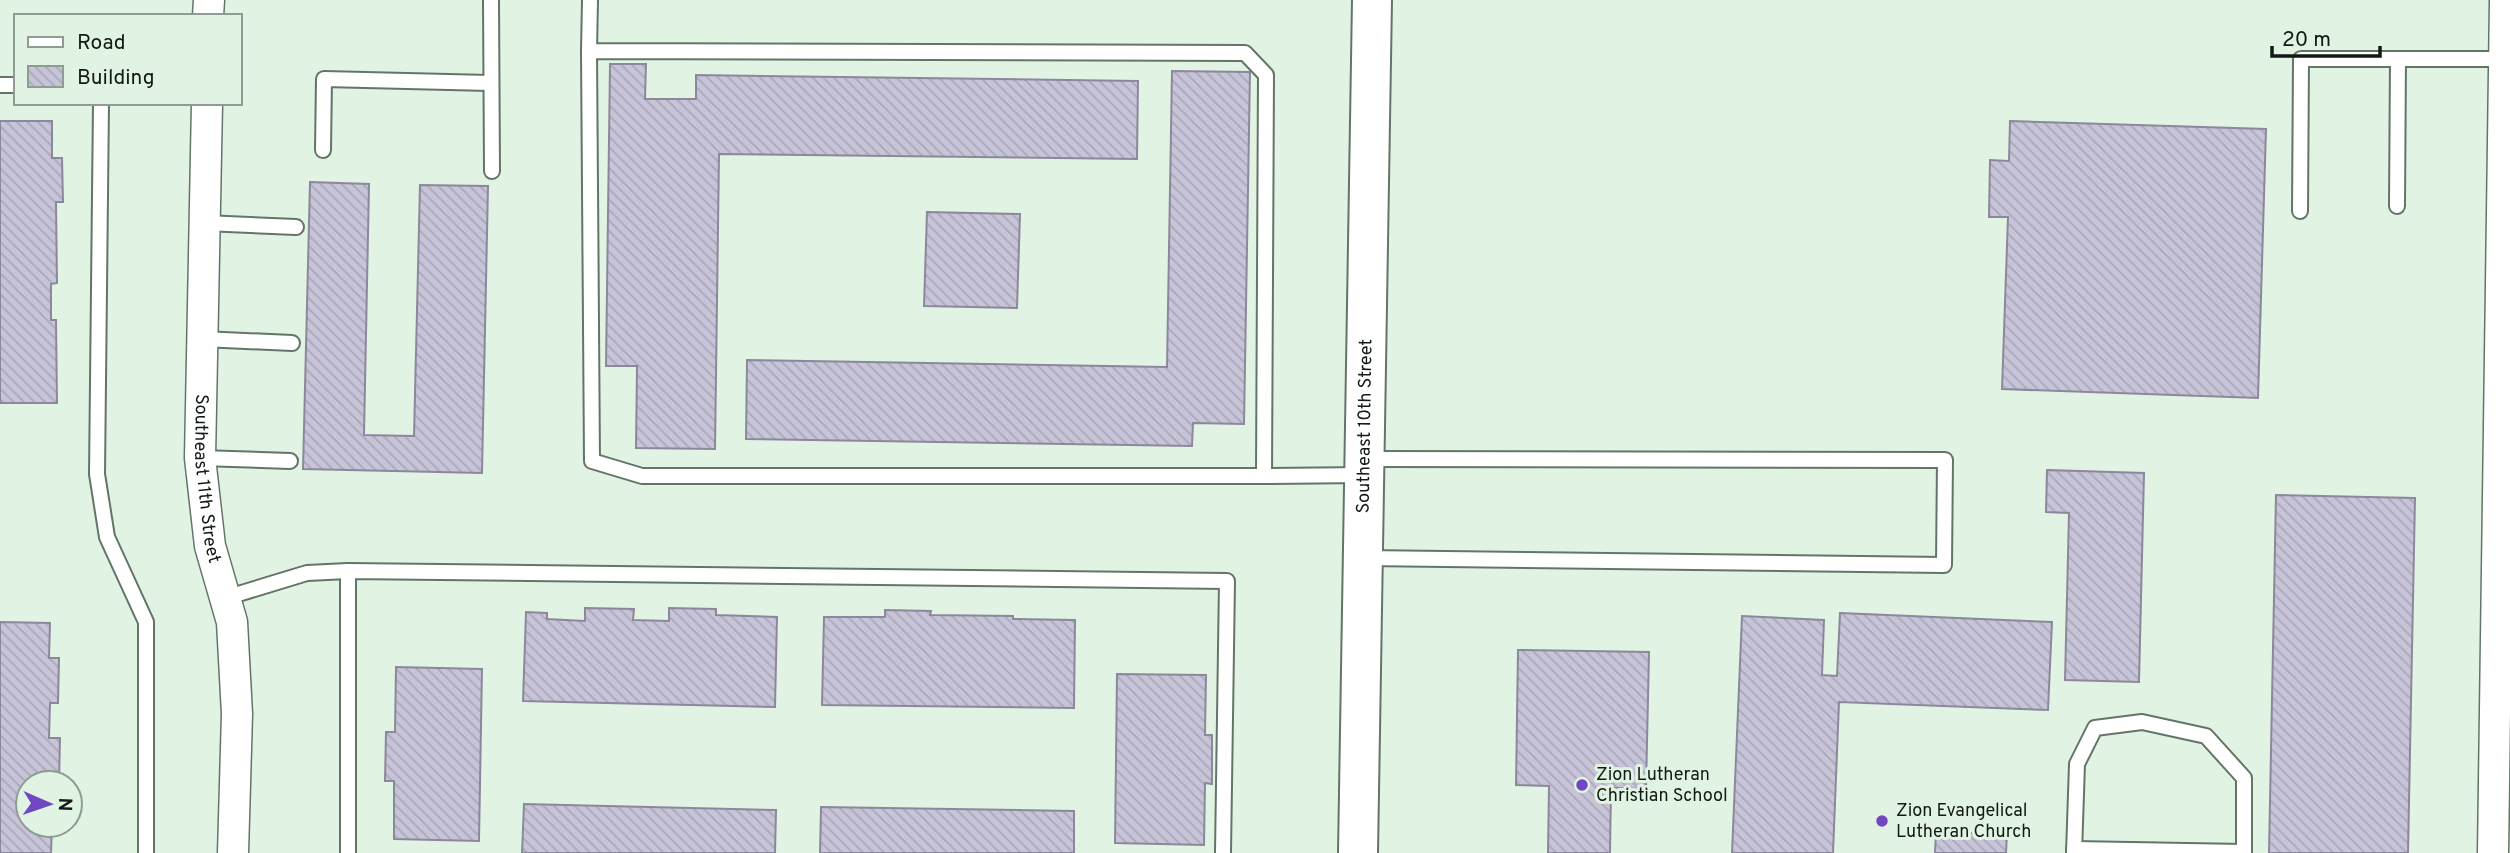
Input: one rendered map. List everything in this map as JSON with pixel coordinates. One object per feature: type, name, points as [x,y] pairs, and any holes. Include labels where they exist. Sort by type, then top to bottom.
[{"type":"main road","name":"Southeast 10th Street","points":[[1358,853],[1372,0]]},
{"type":"street","points":[[2493,853],[2504,532],[2505,0]]},
{"type":"street","name":"Southeast 11th Street","points":[[207,105],[200,458],[210,546],[232,622],[237,714],[233,853]]},
{"type":"lane","points":[[491,0],[492,171]]},
{"type":"lane","points":[[590,0],[592,461],[642,476],[1264,477],[1365,467],[1945,460],[1944,565],[1363,558]]},
{"type":"lane","points":[[2300,211],[2301,59],[2398,59],[2506,46]]},
{"type":"lane","points":[[589,51],[1245,53],[1266,75],[1264,477]]},
{"type":"lane","points":[[2397,206],[2398,59]]},
{"type":"lane","points":[[323,150],[324,79],[490,83]]},
{"type":"lane","points":[[101,105],[97,474],[107,537],[146,622],[146,853]]},
{"type":"lane","points":[[204,223],[296,227]]},
{"type":"lane","points":[[202,339],[292,343]]},
{"type":"lane","points":[[200,458],[290,461]]},
{"type":"lane","points":[[348,571],[348,853]]},
{"type":"lane","points":[[225,598],[307,573],[348,571],[1227,581],[1223,853]]},
{"type":"lane","points":[[2142,722],[2206,736],[2244,778],[2244,853],[2074,851],[2077,764],[2095,728],[2142,722]]},
{"type":"building","points":[[610,64],[646,64],[645,99],[696,99],[696,75],[1138,81],[1137,159],[719,154],[715,449],[636,448],[637,366],[606,366]]},
{"type":"building","points":[[1172,71],[1250,72],[1244,424],[1193,423],[1192,446],[746,439],[747,360],[1167,367]]},
{"type":"building","points":[[0,121],[52,121],[52,158],[62,158],[63,202],[56,202],[57,283],[51,284],[51,320],[56,320],[57,403],[0,403]]},
{"type":"building","points":[[2010,121],[2266,129],[2258,398],[2002,389],[2008,217],[1989,217],[1990,160],[2009,161]]},
{"type":"building","points":[[310,182],[369,184],[364,435],[414,436],[420,185],[488,186],[482,473],[303,469]]},
{"type":"building","points":[[927,212],[1020,214],[1017,308],[924,306]]},
{"type":"building","points":[[2047,470],[2144,473],[2139,682],[2065,680],[2069,513],[2046,512]]},
{"type":"building","points":[[2276,495],[2415,498],[2408,853],[2269,853]]},
{"type":"building","points":[[585,608],[634,609],[633,620],[669,621],[669,608],[716,609],[716,615],[777,617],[775,707],[523,701],[526,612],[547,613],[547,619],[585,621]]},
{"type":"building","points":[[885,610],[931,611],[930,615],[1075,620],[1074,708],[822,705],[824,617],[885,617]]},
{"type":"building","points":[[1840,613],[2052,622],[2048,710],[1839,702],[1833,853],[1732,853],[1742,616],[1824,620],[1822,675],[1837,676]]},
{"type":"building","points":[[0,622],[50,623],[49,658],[59,658],[58,703],[50,703],[49,738],[60,738],[59,769],[14,769],[14,839],[52,839],[51,853],[0,853]]},
{"type":"building","points":[[1518,650],[1649,652],[1646,789],[1611,788],[1610,853],[1548,853],[1549,786],[1516,785]]},
{"type":"building","points":[[396,667],[482,669],[479,841],[394,839],[394,781],[385,781],[386,732],[395,732]]},
{"type":"building","points":[[1117,674],[1206,675],[1205,735],[1212,735],[1212,784],[1205,783],[1204,845],[1115,843]]},
{"type":"building","points":[[524,804],[776,810],[775,853],[522,853]]},
{"type":"building","points":[[821,807],[1074,811],[1074,853],[820,853]]},
{"type":"building","points":[[1936,832],[2007,834],[2006,853],[1935,853]]},
{"type":"place","name":"Zion Lutheran Christian School","points":[[1582,785]]},
{"type":"place","name":"Zion Evangelical Lutheran Church","points":[[1882,821]]}]
